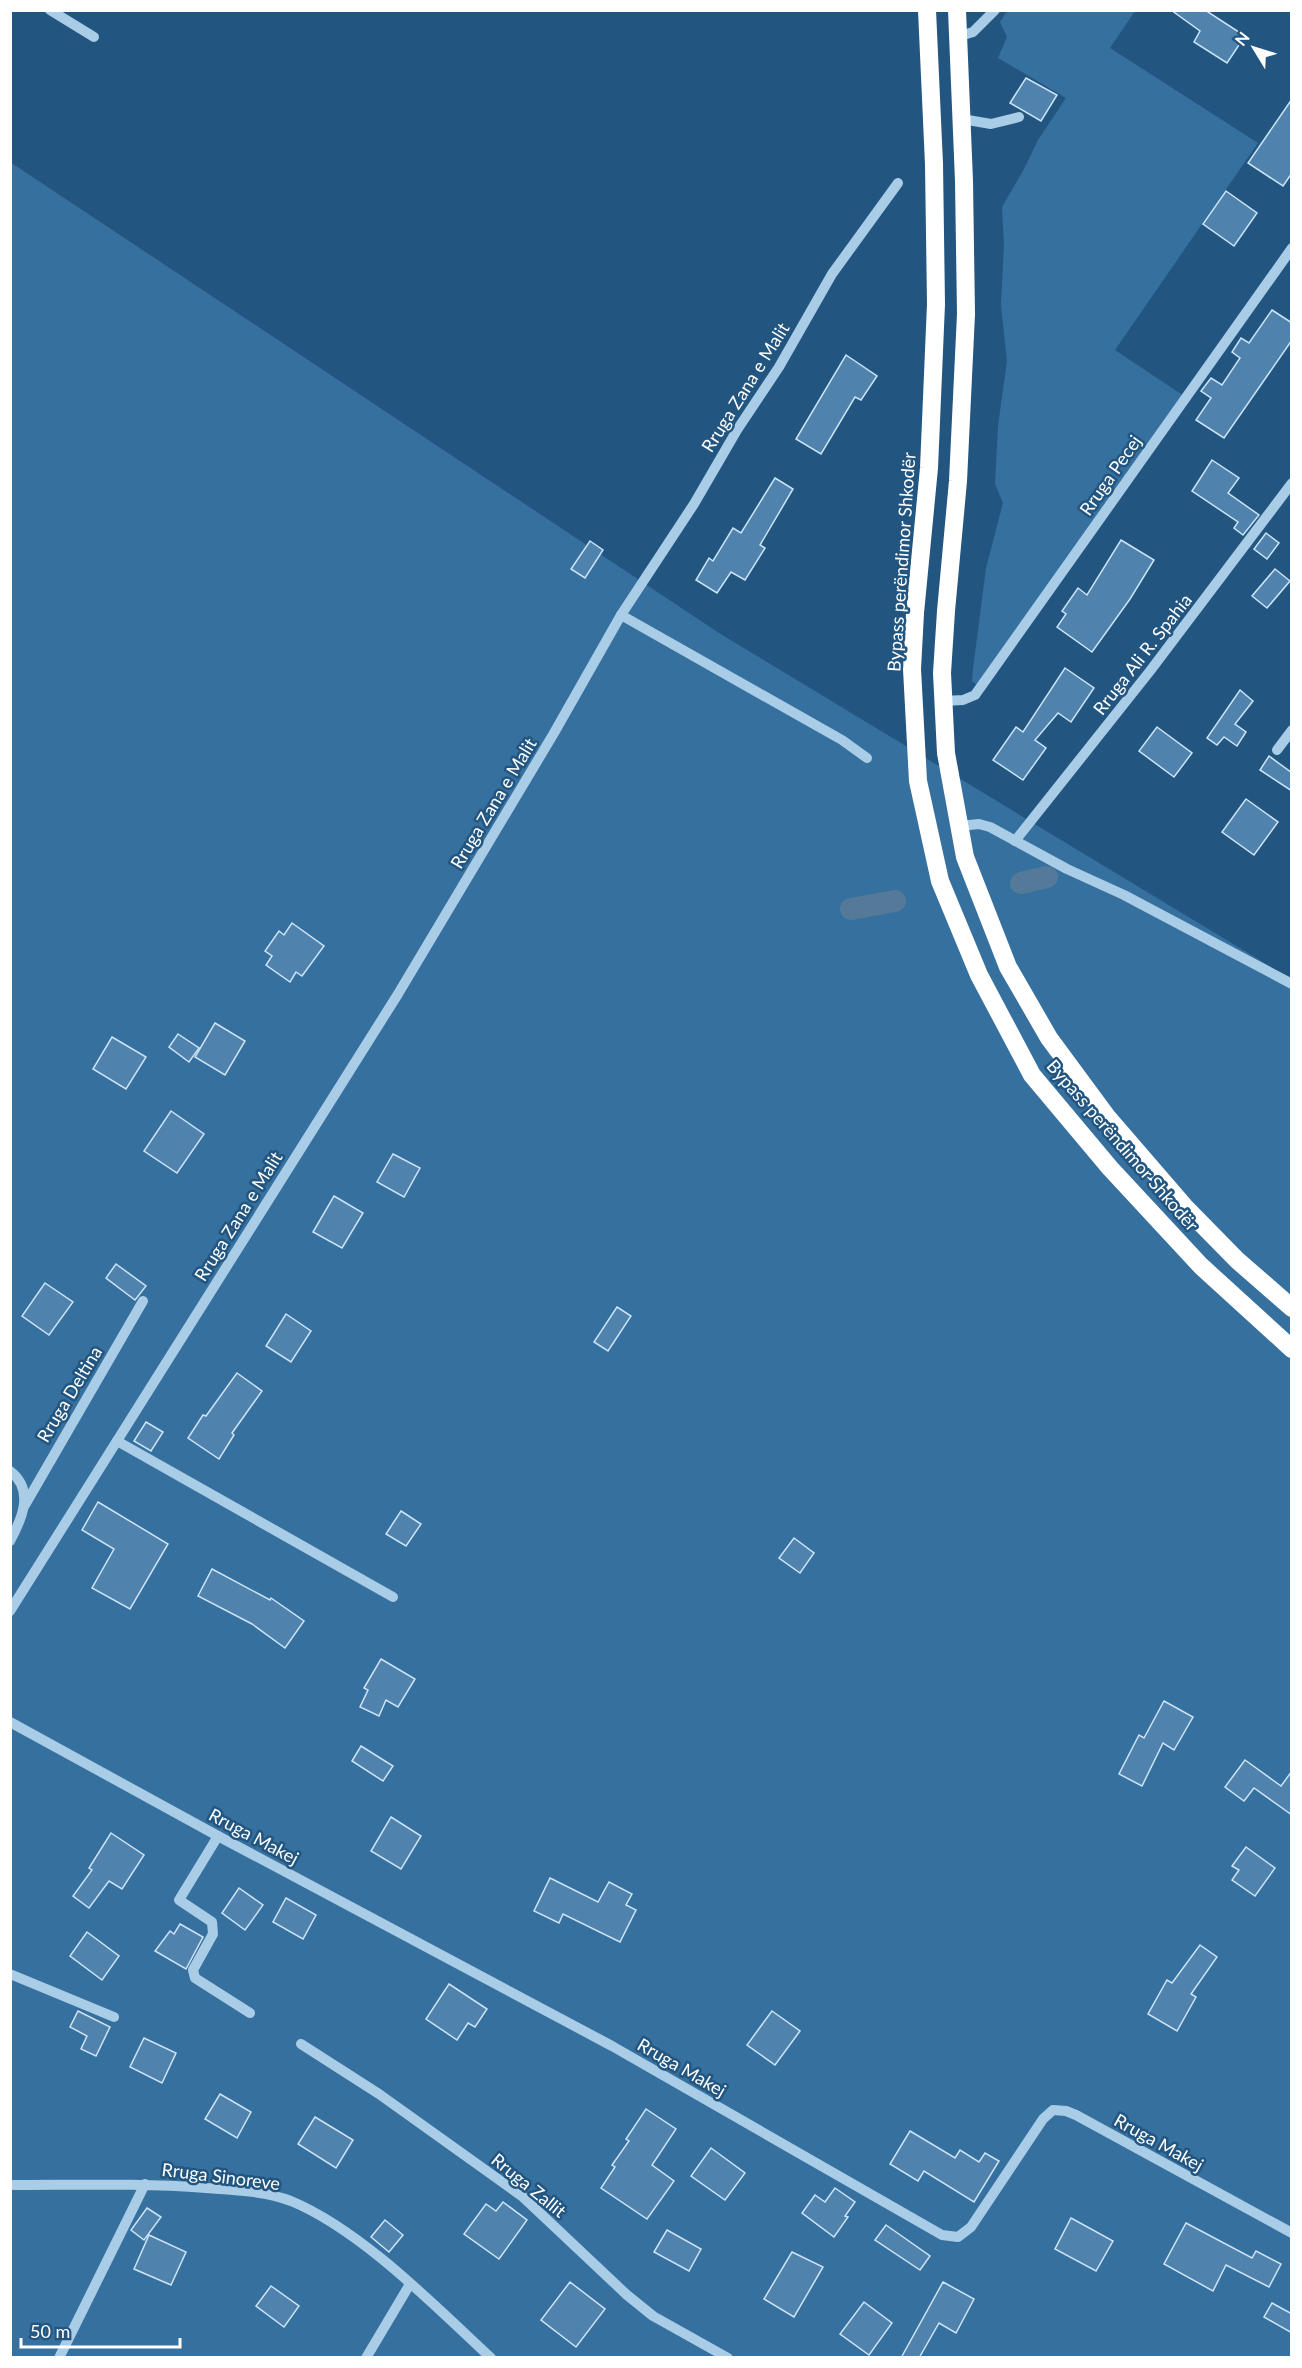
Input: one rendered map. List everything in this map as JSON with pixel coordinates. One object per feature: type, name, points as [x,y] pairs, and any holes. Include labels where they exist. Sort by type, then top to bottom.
[{"type":"highway","name":"Bypass perëndimor Shkodër","points":[[927,10],[934,164],[936,304],[929,468],[912,669],[918,781],[940,881],[979,975],[1032,1075],[1110,1168],[1201,1266],[1292,1349]]},
{"type":"highway","name":"Bypass perëndimor Shkodër","points":[[957,10],[966,314],[958,481],[942,673],[946,753],[965,857],[1008,967],[1048,1038],[1108,1118],[1184,1206],[1238,1260],[1292,1308]]},
{"type":"street","points":[[50,10],[94,37]]},
{"type":"street","points":[[957,37],[973,32],[995,10]]},
{"type":"street","points":[[962,119],[991,123],[1019,117]]},
{"type":"street","name":"Rruga Zana e Malit","points":[[10,1611],[398,994],[554,733],[621,615],[694,504],[737,430],[779,367],[832,274],[898,183]]},
{"type":"street","name":"Rruga Pecej","points":[[944,701],[975,695],[1292,248]]},
{"type":"street","name":"Rruga Ali R. Spahia","points":[[1015,841],[1150,671],[1292,483]]},
{"type":"street","points":[[621,615],[842,740],[867,758]]},
{"type":"street","points":[[1277,750],[1292,730]]},
{"type":"street","points":[[959,826],[979,824],[990,827],[1067,869],[1124,895],[1291,983]]},
{"type":"street","name":"Rruga Deltina","points":[[10,1541],[21,1520],[25,1505],[143,1301]]},
{"type":"street","points":[[117,1441],[393,1597]]},
{"type":"street","points":[[10,1471],[20,1482],[24,1491],[25,1505]]},
{"type":"street","name":"Rruga Makej","points":[[10,1722],[218,1836],[612,2046],[942,2235],[958,2237],[971,2227],[1038,2126],[1053,2110],[1076,2115],[1292,2233]]},
{"type":"street","points":[[218,1836],[178,1900],[212,1922],[213,1934],[193,1970],[195,1978],[250,2013]]},
{"type":"street","points":[[10,1974],[114,2017]]},
{"type":"street","name":"Rruga Zallit","points":[[302,2044],[379,2094],[523,2197],[627,2295],[653,2316],[728,2358]]},
{"type":"street","name":"Rruga Sinoreve","points":[[10,2185],[145,2184],[252,2192],[289,2200],[320,2215],[371,2252],[410,2284],[491,2358]]},
{"type":"street","name":"Rruga Sinoreve","points":[[59,2358],[145,2184]]},
{"type":"street","points":[[366,2358],[410,2284]]},
{"type":"shaded area","points":[[1007,11],[1135,11],[1110,48],[1258,143],[1115,350],[1184,396],[977,685],[972,681],[986,568],[1003,503],[995,484],[998,426],[1007,361],[1001,305],[1004,245],[1002,207],[1038,140],[1066,98],[998,58],[1007,37],[1000,22]]},
{"type":"shaded area","points":[[10,162],[719,633],[1291,979],[1291,2357],[11,2357]]},
{"type":"building","points":[[1171,10],[1205,10],[1245,36],[1227,63],[1194,42],[1200,31]]},
{"type":"building","points":[[1026,78],[1057,95],[1041,121],[1010,103]]},
{"type":"building","points":[[1292,99],[1292,173],[1283,186],[1248,163]]},
{"type":"building","points":[[1226,191],[1257,213],[1234,246],[1203,224]]},
{"type":"building","points":[[1272,310],[1292,323],[1292,340],[1224,438],[1196,420],[1211,398],[1201,391],[1211,378],[1222,385],[1240,358],[1232,352],[1241,338],[1249,343]]},
{"type":"building","points":[[846,355],[877,376],[861,400],[855,397],[821,454],[796,439]]},
{"type":"building","points":[[1212,460],[1239,478],[1228,493],[1259,515],[1243,535],[1234,528],[1238,522],[1192,491]]},
{"type":"building","points":[[775,478],[793,489],[760,545],[765,548],[745,580],[731,572],[717,593],[696,580],[709,558],[713,561],[733,528],[741,533]]},
{"type":"building","points":[[1266,533],[1279,543],[1267,559],[1254,549]]},
{"type":"building","points":[[1121,540],[1154,560],[1130,599],[1092,652],[1057,627],[1066,614],[1062,611],[1078,588],[1087,595]]},
{"type":"building","points":[[590,541],[603,550],[585,578],[571,569]]},
{"type":"building","points":[[1275,569],[1290,581],[1267,608],[1252,596]]},
{"type":"building","points":[[1065,668],[1094,688],[1071,722],[1058,713],[1035,740],[1046,748],[1023,780],[993,760],[1016,727],[1023,732]]},
{"type":"building","points":[[1240,690],[1253,701],[1235,724],[1246,732],[1237,746],[1224,737],[1217,745],[1207,738]]},
{"type":"building","points":[[1157,727],[1192,753],[1174,777],[1139,751]]},
{"type":"building","points":[[1269,756],[1292,773],[1292,791],[1260,770]]},
{"type":"building","points":[[1246,799],[1278,822],[1254,855],[1222,832]]},
{"type":"building","points":[[292,923],[324,946],[302,976],[296,972],[290,982],[266,965],[272,956],[265,951],[279,931],[284,935]]},
{"type":"building","points":[[215,1023],[245,1041],[225,1075],[195,1057]]},
{"type":"building","points":[[178,1034],[199,1048],[189,1062],[169,1047]]},
{"type":"building","points":[[112,1037],[146,1057],[126,1089],[93,1069]]},
{"type":"building","points":[[171,1111],[204,1134],[177,1173],[144,1151]]},
{"type":"building","points":[[393,1154],[420,1168],[404,1197],[377,1182]]},
{"type":"building","points":[[334,1196],[363,1213],[342,1248],[313,1232]]},
{"type":"building","points":[[116,1264],[146,1286],[135,1300],[106,1278]]},
{"type":"building","points":[[45,1283],[73,1302],[49,1335],[22,1316]]},
{"type":"building","points":[[617,1307],[631,1316],[608,1351],[594,1342]]},
{"type":"building","points":[[286,1314],[311,1331],[291,1362],[266,1346]]},
{"type":"building","points":[[237,1373],[262,1391],[232,1433],[234,1435],[219,1459],[188,1438],[203,1415],[206,1416]]},
{"type":"building","points":[[146,1422],[163,1432],[151,1451],[134,1441]]},
{"type":"building","points":[[98,1502],[168,1544],[130,1609],[92,1588],[114,1549],[82,1530]]},
{"type":"building","points":[[401,1511],[421,1524],[406,1546],[386,1534]]},
{"type":"building","points":[[794,1538],[814,1553],[800,1573],[779,1558]]},
{"type":"building","points":[[212,1569],[270,1600],[271,1598],[304,1621],[285,1648],[252,1624],[198,1596]]},
{"type":"building","points":[[381,1659],[415,1679],[398,1707],[386,1700],[379,1716],[360,1707],[368,1690],[364,1688]]},
{"type":"building","points":[[1164,1701],[1193,1717],[1174,1750],[1163,1743],[1142,1786],[1119,1774],[1139,1735],[1144,1738]]},
{"type":"building","points":[[361,1746],[393,1766],[383,1781],[352,1761]]},
{"type":"building","points":[[1245,1760],[1281,1786],[1292,1771],[1292,1815],[1254,1788],[1244,1801],[1225,1787]]},
{"type":"building","points":[[391,1817],[421,1836],[401,1869],[371,1851]]},
{"type":"building","points":[[111,1833],[144,1855],[122,1889],[109,1881],[89,1908],[73,1896],[92,1870],[89,1868]]},
{"type":"building","points":[[1246,1847],[1275,1868],[1255,1896],[1232,1880],[1239,1870],[1232,1866]]},
{"type":"building","points":[[550,1878],[598,1902],[609,1882],[632,1894],[626,1905],[636,1910],[620,1942],[563,1914],[559,1923],[534,1911]]},
{"type":"building","points":[[239,1888],[263,1905],[245,1930],[222,1913]]},
{"type":"building","points":[[286,1898],[316,1915],[303,1939],[273,1922]]},
{"type":"building","points":[[180,1924],[203,1937],[186,1969],[155,1951],[170,1931],[174,1934]]},
{"type":"building","points":[[87,1932],[119,1956],[102,1980],[70,1956]]},
{"type":"building","points":[[1200,1945],[1217,1957],[1191,1994],[1196,1997],[1177,2031],[1148,2014],[1167,1980],[1172,1983]]},
{"type":"building","points":[[449,1984],[487,2009],[475,2027],[468,2023],[457,2040],[426,2019]]},
{"type":"building","points":[[78,2011],[110,2027],[96,2056],[81,2049],[87,2036],[70,2027]]},
{"type":"building","points":[[772,2011],[800,2031],[775,2065],[747,2045]]},
{"type":"building","points":[[144,2038],[176,2053],[162,2083],[130,2067]]},
{"type":"building","points":[[220,2094],[251,2112],[237,2138],[205,2119]]},
{"type":"building","points":[[646,2109],[676,2129],[652,2165],[674,2181],[647,2219],[601,2188],[615,2167],[612,2165],[629,2141],[626,2139]]},
{"type":"building","points":[[315,2117],[353,2140],[336,2168],[298,2144]]},
{"type":"building","points":[[910,2131],[955,2158],[960,2150],[979,2162],[985,2153],[999,2161],[974,2202],[924,2171],[918,2181],[890,2164]]},
{"type":"building","points":[[711,2148],[745,2173],[725,2200],[691,2176]]},
{"type":"building","points":[[835,2188],[855,2202],[834,2237],[802,2213],[815,2195],[825,2202]]},
{"type":"building","points":[[503,2202],[527,2220],[499,2259],[464,2234],[486,2204],[496,2211]]},
{"type":"building","points":[[147,2208],[161,2217],[144,2240],[131,2230]]},
{"type":"building","points":[[1071,2218],[1113,2241],[1096,2271],[1055,2249]]},
{"type":"building","points":[[385,2220],[403,2235],[389,2252],[371,2237]]},
{"type":"building","points":[[1186,2223],[1252,2258],[1256,2251],[1281,2264],[1269,2287],[1226,2265],[1213,2291],[1164,2264]]},
{"type":"building","points":[[886,2225],[930,2256],[920,2270],[875,2240]]},
{"type":"building","points":[[667,2230],[701,2249],[689,2271],[654,2252]]},
{"type":"building","points":[[149,2235],[186,2252],[171,2285],[134,2269]]},
{"type":"building","points":[[792,2252],[823,2267],[794,2317],[764,2299]]},
{"type":"building","points":[[570,2282],[605,2309],[576,2347],[541,2320]]},
{"type":"building","points":[[943,2282],[974,2299],[956,2333],[939,2323],[919,2358],[901,2358]]},
{"type":"building","points":[[271,2286],[299,2306],[284,2327],[256,2306]]},
{"type":"building","points":[[864,2302],[892,2323],[869,2355],[840,2334]]},
{"type":"building","points":[[1272,2303],[1292,2314],[1292,2333],[1264,2317]]},
{"type":"waterway","points":[[1021,883],[1047,877]]},
{"type":"waterway","points":[[851,909],[895,901]]}]
